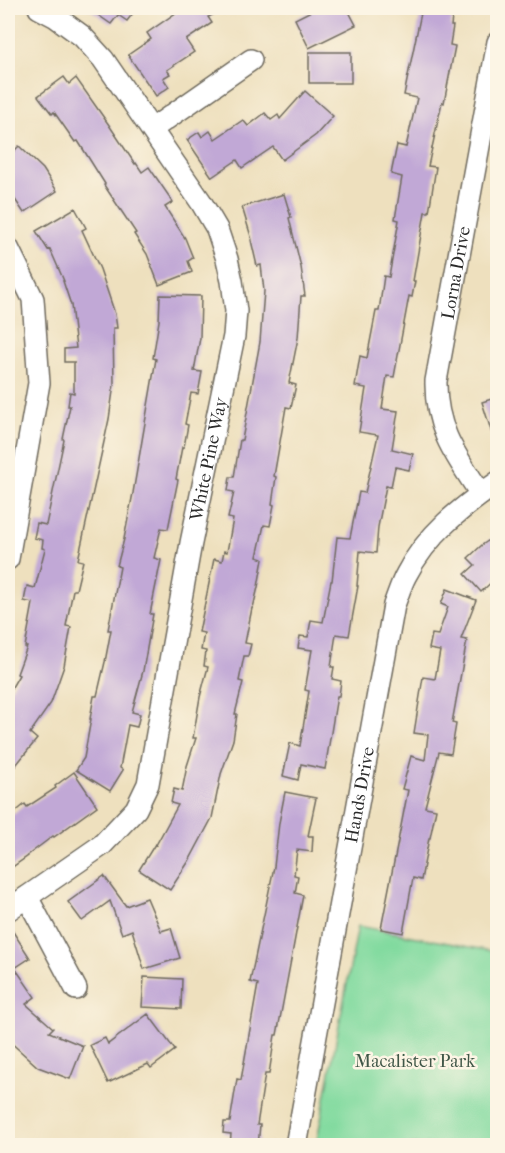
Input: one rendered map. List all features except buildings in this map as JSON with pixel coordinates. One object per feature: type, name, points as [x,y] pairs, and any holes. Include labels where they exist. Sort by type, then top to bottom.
[{"type":"street","name":"White Pine Way","points":[[8,910],[102,845],[136,808],[148,784],[191,543],[234,336],[236,311],[227,259],[217,230],[201,202],[103,59],[82,36],[56,16],[39,8]]},
{"type":"street","name":"Lorna Drive","points":[[489,488],[451,448],[437,411],[436,381],[498,42]]},
{"type":"street","points":[[152,129],[251,60]]},
{"type":"street","points":[[8,248],[33,299],[39,383],[8,559]]},
{"type":"street","name":"Hands Drive","points":[[296,1146],[394,605],[405,576],[421,549],[459,509],[489,488]]},
{"type":"street","points":[[27,897],[76,989]]},
{"type":"green space","name":"Macalister Park","points":[[358,926],[497,952],[497,1145],[316,1145]]}]
